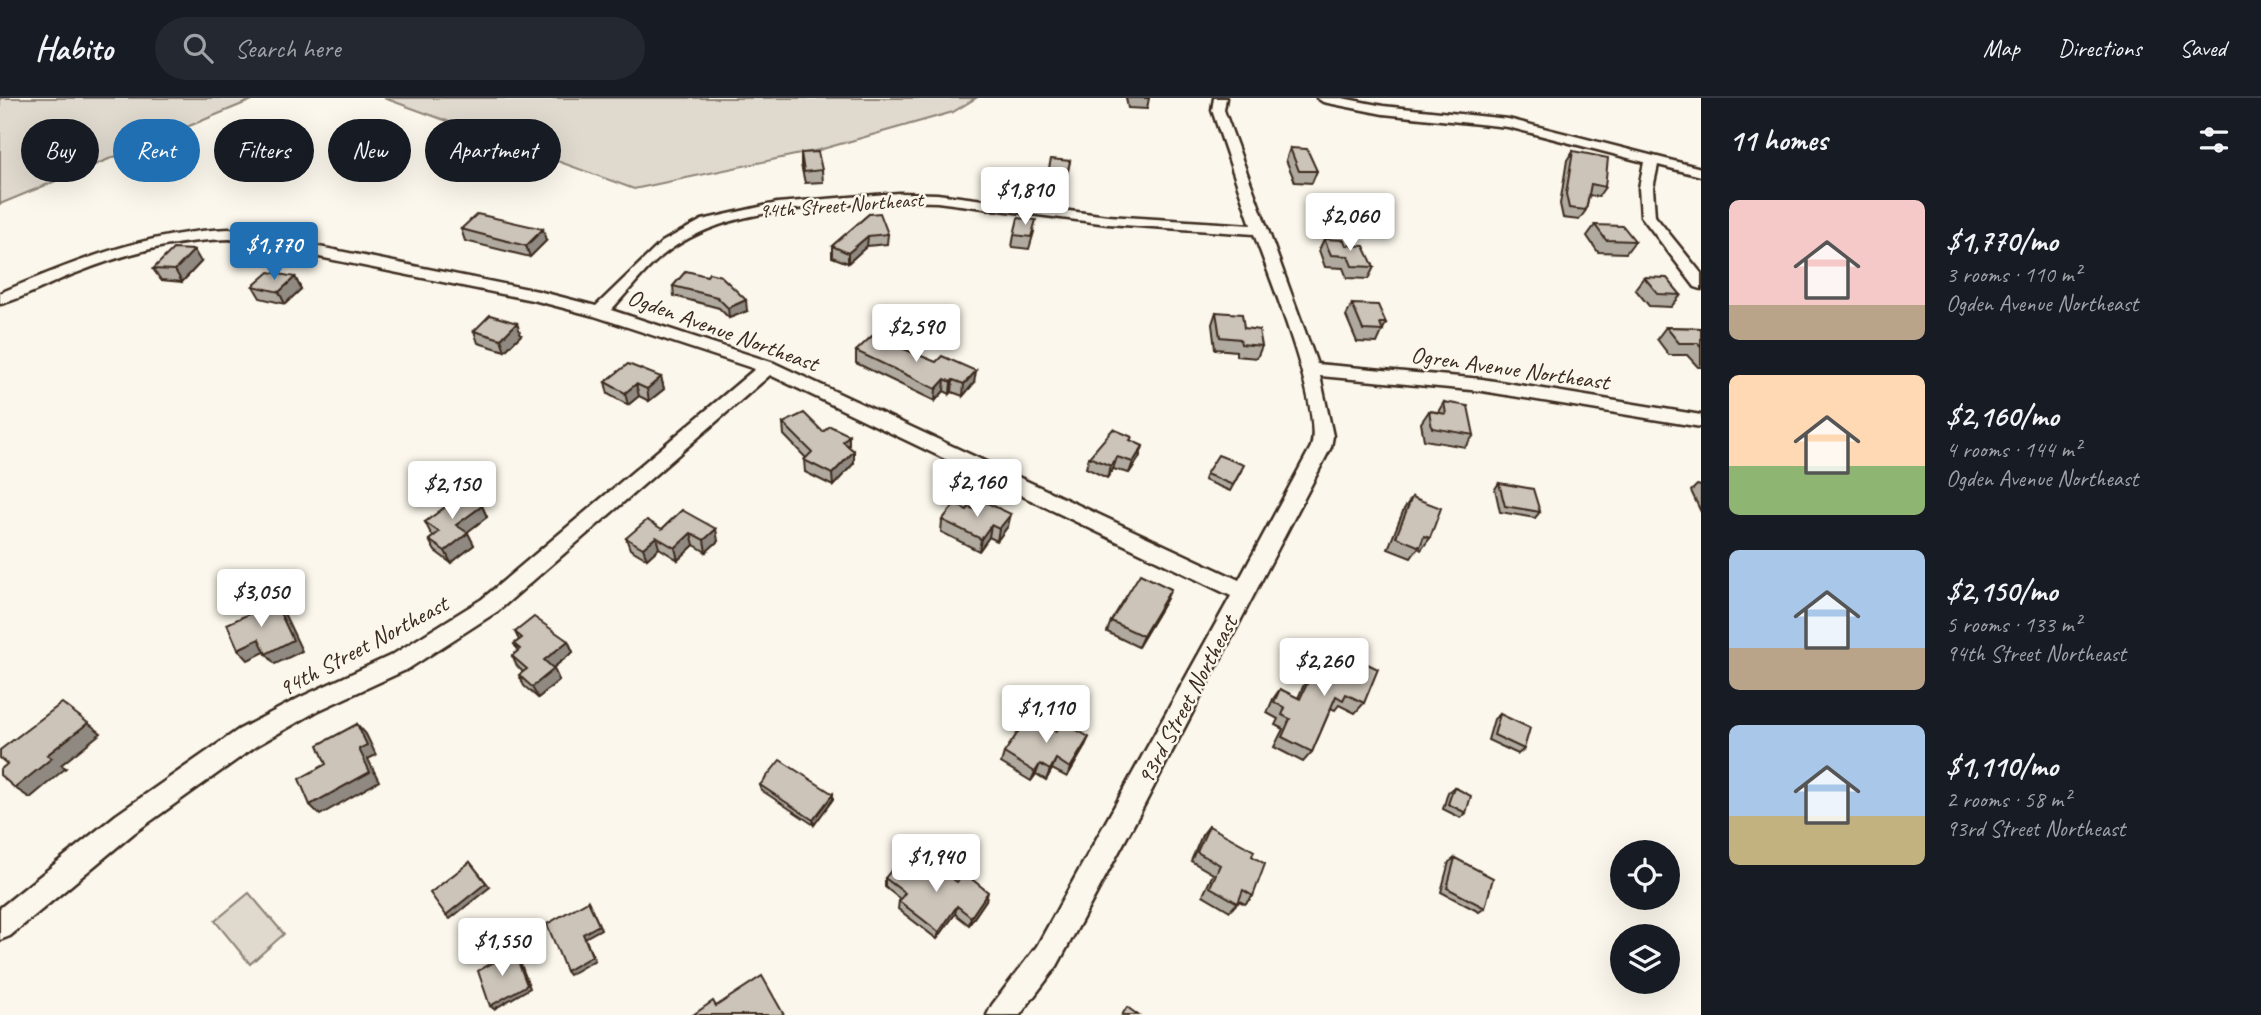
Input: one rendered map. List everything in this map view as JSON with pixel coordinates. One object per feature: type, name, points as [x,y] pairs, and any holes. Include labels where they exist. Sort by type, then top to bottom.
[{"type":"street","name":"93rd Street Northeast","points":[[1002,1015],[1046,956],[1244,592],[1321,447],[1324,436],[1310,369],[1219,110],[1220,98]]},
{"type":"street","points":[[1323,98],[1383,110],[1508,123],[1701,172]]},
{"type":"street","points":[[1652,159],[1646,188],[1648,216],[1701,284]]},
{"type":"street","name":"94th Street Northeast","points":[[600,312],[653,256],[667,245],[707,223],[777,207],[899,197],[965,200],[1108,220],[1261,230]]},
{"type":"street","name":"Ogden Avenue Northeast","points":[[0,299],[121,249],[191,234],[230,234],[515,291],[600,312],[768,367],[1244,592]]},
{"type":"street","name":"94th Street Northeast","points":[[0,926],[125,824],[247,738],[309,704],[400,662],[490,605],[768,367]]},
{"type":"street","name":"Ogren Avenue Northeast","points":[[1310,369],[1482,385],[1701,421]]},
{"type":"shaded area","points":[[0,98],[257,98],[200,122],[200,119],[113,119],[113,157],[99,163],[99,119],[21,119],[21,182],[53,182],[0,204]]},
{"type":"shaded area","points":[[384,98],[976,98],[953,112],[819,150],[634,189],[561,162],[561,119],[442,119]]},
{"type":"shaded area","points":[[249,893],[284,934],[250,964],[215,921]]},
{"type":"building","points":[[1290,148],[1307,149],[1317,171],[1299,171]]},
{"type":"building","points":[[1573,151],[1608,158],[1605,187],[1591,184],[1586,210],[1569,208],[1566,194]]},
{"type":"building","points":[[818,152],[822,170],[804,172],[801,153]]},
{"type":"building","points":[[1051,159],[1070,161],[1066,179],[1047,177]]},
{"type":"building","points":[[880,213],[888,234],[868,236],[848,253],[832,246],[869,214]]},
{"type":"building","points":[[477,214],[543,229],[526,246],[461,229]]},
{"type":"building","points":[[1018,218],[1036,220],[1031,237],[1014,235]]},
{"type":"building","points":[[1595,225],[1623,226],[1635,241],[1606,240]]},
{"type":"building","points":[[1324,239],[1344,240],[1346,245],[1364,246],[1374,267],[1352,266],[1348,256],[1331,255]]},
{"type":"building","points":[[173,249],[194,250],[175,270],[153,269]]},
{"type":"building","points":[[686,271],[721,276],[746,300],[728,308],[717,297],[673,286]]},
{"type":"building","points":[[269,272],[295,277],[279,292],[253,286]]},
{"type":"building","points":[[1644,277],[1667,278],[1681,295],[1658,294]]},
{"type":"building","points":[[1352,304],[1378,305],[1386,323],[1380,323],[1383,331],[1363,330]]},
{"type":"building","points":[[1216,312],[1242,314],[1244,328],[1259,330],[1262,346],[1241,344],[1240,339],[1220,337]]},
{"type":"building","points":[[490,315],[517,323],[501,339],[474,331]]},
{"type":"building","points":[[1666,327],[1701,328],[1701,347],[1698,343],[1679,343]]},
{"type":"building","points":[[872,336],[936,362],[942,356],[976,371],[964,384],[945,379],[936,389],[856,351]]},
{"type":"building","points":[[628,364],[661,377],[647,389],[636,384],[625,393],[605,382]]},
{"type":"building","points":[[1444,402],[1468,406],[1474,435],[1432,428],[1429,411],[1446,414]]},
{"type":"building","points":[[804,413],[823,432],[830,426],[849,435],[843,442],[854,451],[832,474],[804,460],[812,452],[783,423]]},
{"type":"building","points":[[1113,429],[1132,437],[1130,440],[1143,446],[1133,462],[1117,457],[1111,466],[1089,457]]},
{"type":"building","points":[[1218,455],[1244,465],[1233,485],[1206,474]]},
{"type":"building","points":[[1499,483],[1533,489],[1540,512],[1505,506]]},
{"type":"building","points":[[464,493],[482,506],[456,525],[468,533],[445,551],[429,540],[439,532],[425,522]]},
{"type":"building","points":[[1412,497],[1441,508],[1430,538],[1424,536],[1420,547],[1396,537]]},
{"type":"building","points":[[983,501],[1011,514],[999,529],[991,525],[981,539],[942,520],[955,504],[967,510],[969,507],[976,510]]},
{"type":"building","points":[[682,510],[716,529],[704,540],[691,533],[675,548],[656,537],[643,548],[626,538],[647,520],[662,529]]},
{"type":"building","points":[[1140,574],[1171,589],[1143,636],[1111,621]]},
{"type":"building","points":[[275,602],[293,640],[266,654],[259,639],[238,649],[227,624]]},
{"type":"building","points":[[534,617],[568,641],[544,660],[554,669],[532,687],[519,675],[527,669],[512,656],[520,649],[514,644],[522,638],[515,632]]},
{"type":"building","points":[[1349,655],[1378,669],[1364,703],[1346,694],[1343,700],[1336,696],[1312,752],[1282,737],[1290,719],[1282,715],[1285,708],[1274,702],[1280,689],[1300,699],[1318,660],[1328,665],[1332,657],[1345,663]]},
{"type":"building","points":[[62,703],[88,723],[47,755],[52,758],[15,788],[0,775],[0,770],[7,764],[0,758],[0,750]]},
{"type":"building","points":[[1500,714],[1530,728],[1524,749],[1494,735]]},
{"type":"building","points":[[1029,716],[1056,732],[1062,722],[1089,737],[1070,768],[1056,759],[1050,770],[1040,764],[1035,772],[1004,753]]},
{"type":"building","points":[[357,724],[367,745],[359,749],[370,772],[310,805],[299,779],[326,764],[318,745]]},
{"type":"building","points":[[780,760],[833,794],[813,820],[760,785]]},
{"type":"building","points":[[1454,787],[1471,796],[1466,813],[1448,804]]},
{"type":"building","points":[[1209,826],[1254,851],[1252,856],[1265,864],[1253,896],[1243,890],[1238,903],[1210,887],[1220,865],[1197,852]]},
{"type":"building","points":[[1455,858],[1493,878],[1485,908],[1447,888]]},
{"type":"building","points":[[899,861],[918,875],[922,870],[927,873],[933,865],[957,882],[964,873],[988,892],[971,917],[957,906],[939,932],[899,901],[905,893],[885,878]]},
{"type":"building","points":[[470,862],[486,883],[446,915],[430,893]]},
{"type":"building","points":[[588,901],[599,925],[583,934],[592,956],[566,971],[547,924]]},
{"type":"building","points":[[514,951],[527,985],[490,1006],[478,971]]},
{"type":"building","points":[[762,976],[784,1015],[693,1015],[713,1001],[716,1006]]},
{"type":"building","points":[[1127,1007],[1138,1015],[1122,1015]]}]
